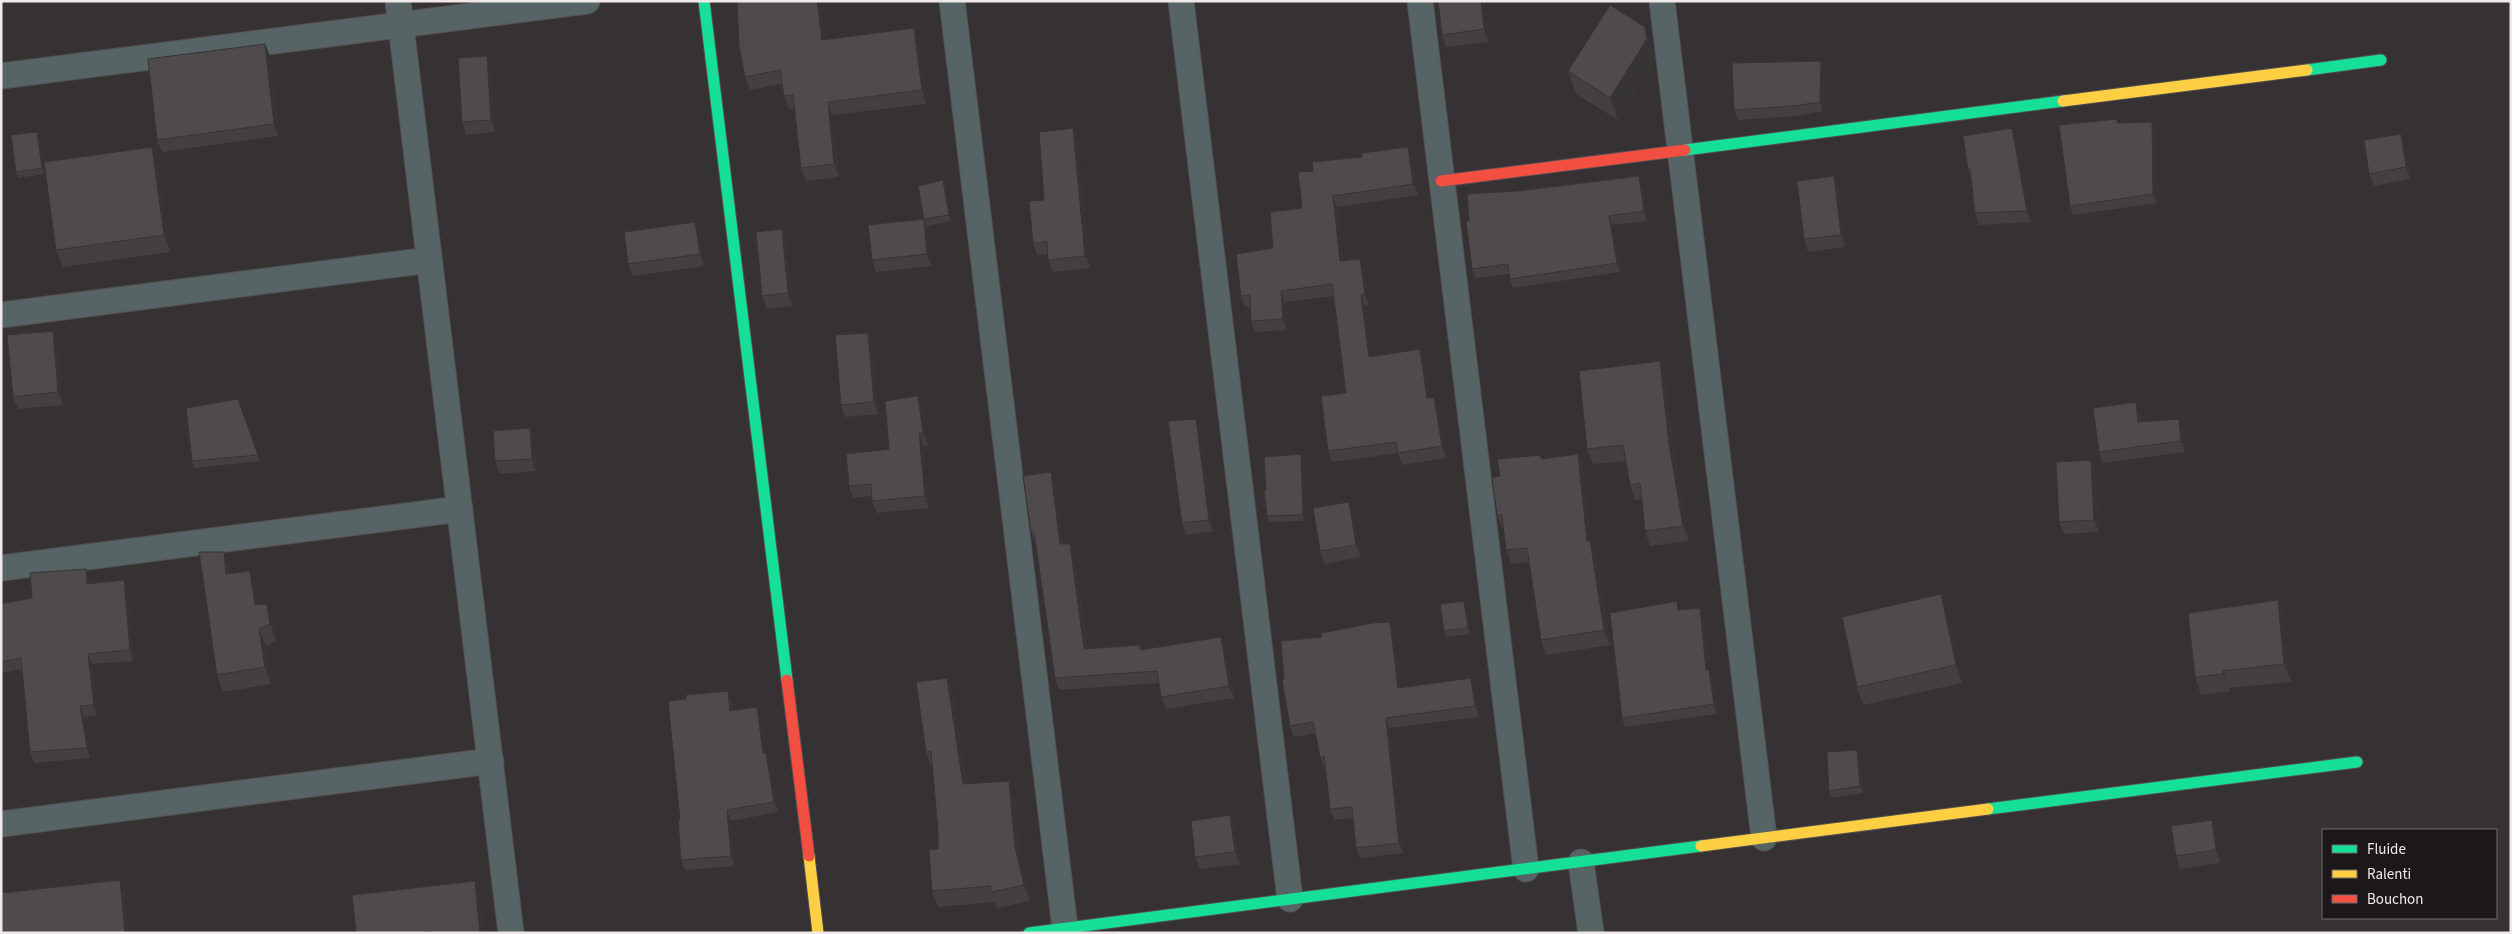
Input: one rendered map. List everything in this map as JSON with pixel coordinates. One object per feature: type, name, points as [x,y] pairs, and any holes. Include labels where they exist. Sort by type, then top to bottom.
[{"type":"street","points":[[1,76],[399,13],[587,1]]},
{"type":"street","points":[[704,1],[818,933]]},
{"type":"street","points":[[952,1],[1065,928]]},
{"type":"street","points":[[1181,1],[1290,899]]},
{"type":"street","points":[[1420,1],[1526,869]]},
{"type":"street","points":[[1662,1],[1764,838]]},
{"type":"street","points":[[399,13],[511,933]]},
{"type":"street","points":[[1442,181],[2381,60]]},
{"type":"street","points":[[1,315],[430,260]]},
{"type":"street","points":[[1,568],[460,509]]},
{"type":"street","points":[[1,824],[491,761]]},
{"type":"street","points":[[1029,933],[2357,762]]},
{"type":"street","points":[[1581,862],[1591,933]]},
{"type":"building","points":[[817,1],[822,40],[914,28],[922,90],[828,102],[834,164],[801,168],[793,95],[784,96],[780,70],[745,77],[739,46],[737,2]]},
{"type":"building","points":[[1438,1],[1481,1],[1484,29],[1442,35]]},
{"type":"building","points":[[1610,5],[1645,27],[1647,39],[1610,98],[1568,71]]},
{"type":"building","points":[[265,44],[274,124],[157,140],[148,59]]},
{"type":"building","points":[[487,56],[491,120],[462,122],[458,58]]},
{"type":"building","points":[[1821,61],[1820,102],[1734,110],[1732,63]]},
{"type":"building","points":[[2117,119],[2117,123],[2152,122],[2153,194],[2070,206],[2059,125]]},
{"type":"building","points":[[1073,128],[1085,256],[1048,260],[1047,242],[1033,243],[1029,201],[1044,200],[1039,132]]},
{"type":"building","points":[[2012,128],[2027,211],[1975,213],[1970,169],[1968,169],[1963,136]]},
{"type":"building","points":[[37,132],[42,168],[16,172],[11,135]]},
{"type":"building","points":[[2401,134],[2406,167],[2369,174],[2364,140]]},
{"type":"building","points":[[152,147],[164,235],[56,250],[44,162]]},
{"type":"building","points":[[1408,147],[1413,184],[1333,196],[1340,261],[1360,259],[1365,294],[1361,295],[1369,357],[1420,349],[1427,398],[1434,397],[1442,446],[1398,453],[1396,442],[1328,451],[1321,396],[1346,393],[1332,284],[1281,291],[1283,319],[1251,321],[1250,295],[1241,296],[1236,254],[1273,248],[1270,212],[1302,208],[1298,172],[1313,171],[1312,162],[1362,157],[1362,153]]},
{"type":"building","points":[[1639,176],[1644,211],[1609,216],[1617,263],[1510,279],[1508,264],[1472,269],[1466,221],[1469,220],[1467,194],[1518,191]]},
{"type":"building","points":[[1834,176],[1841,235],[1804,239],[1797,181]]},
{"type":"building","points":[[943,180],[949,215],[924,219],[918,186]]},
{"type":"building","points":[[924,219],[927,254],[872,260],[868,225]]},
{"type":"building","points":[[695,222],[700,254],[628,264],[624,232]]},
{"type":"building","points":[[782,229],[788,293],[762,296],[756,232]]},
{"type":"building","points":[[53,331],[58,392],[13,397],[7,335]]},
{"type":"building","points":[[868,333],[874,402],[841,405],[835,335]]},
{"type":"building","points":[[1660,361],[1669,444],[1683,526],[1645,531],[1640,483],[1630,485],[1623,445],[1587,449],[1579,371]]},
{"type":"building","points":[[918,396],[923,433],[919,433],[925,496],[872,501],[871,484],[849,486],[846,454],[889,449],[885,401]]},
{"type":"building","points":[[238,399],[258,455],[192,461],[186,408]]},
{"type":"building","points":[[2136,402],[2138,422],[2179,419],[2181,441],[2099,452],[2093,408]]},
{"type":"building","points":[[1196,419],[1209,520],[1182,523],[1168,421]]},
{"type":"building","points":[[530,428],[532,459],[495,461],[493,431]]},
{"type":"building","points":[[1301,454],[1303,515],[1267,516],[1264,490],[1266,490],[1264,457]]},
{"type":"building","points":[[1578,454],[1587,541],[1590,540],[1604,630],[1541,640],[1527,548],[1506,550],[1502,515],[1497,515],[1492,478],[1500,476],[1497,459],[1541,455],[1541,459]]},
{"type":"building","points":[[2091,460],[2094,520],[2059,522],[2056,462]]},
{"type":"building","points":[[1051,472],[1060,544],[1070,544],[1084,649],[1140,645],[1140,650],[1221,637],[1229,686],[1161,697],[1157,671],[1055,678],[1034,532],[1031,532],[1023,476]]},
{"type":"building","points":[[1349,502],[1356,545],[1320,551],[1313,508]]},
{"type":"building","points":[[199,552],[224,552],[226,574],[250,571],[255,605],[267,604],[270,624],[259,629],[265,667],[217,675]]},
{"type":"building","points":[[86,569],[87,584],[124,580],[130,650],[88,654],[94,705],[80,706],[87,748],[30,752],[21,658],[1,662],[1,604],[32,598],[30,573]]},
{"type":"building","points":[[1941,594],[1956,665],[1857,687],[1842,617]]},
{"type":"building","points":[[2278,600],[2284,664],[2223,671],[2223,674],[2195,677],[2188,613]]},
{"type":"building","points":[[1464,601],[1468,628],[1444,631],[1440,604]]},
{"type":"building","points":[[1677,601],[1678,610],[1700,608],[1706,670],[1709,670],[1714,704],[1622,718],[1610,613]]},
{"type":"building","points":[[1390,622],[1398,688],[1471,678],[1475,706],[1386,718],[1399,843],[1356,848],[1352,807],[1330,809],[1324,756],[1320,757],[1313,722],[1290,726],[1282,680],[1284,680],[1281,641],[1322,637],[1321,633],[1373,623]]},
{"type":"building","points":[[947,678],[963,784],[1009,781],[1015,847],[1024,885],[992,892],[990,886],[932,891],[929,850],[938,849],[938,831],[931,751],[926,752],[916,682]]},
{"type":"building","points":[[728,691],[730,711],[757,707],[763,753],[766,753],[774,802],[727,810],[731,856],[681,860],[678,820],[680,820],[668,701],[686,699],[686,695]]},
{"type":"building","points":[[1857,750],[1860,786],[1829,791],[1827,752]]},
{"type":"building","points":[[1230,815],[1235,852],[1195,857],[1191,821]]},
{"type":"building","points":[[2212,820],[2216,850],[2176,856],[2171,826]]},
{"type":"building","points":[[120,880],[125,933],[1,933],[1,893]]},
{"type":"building","points":[[475,881],[480,933],[431,933],[430,931],[416,933],[356,933],[352,895]]},
{"type":"traffic: fast","points":[[704,1],[787,680]]},
{"type":"traffic: fast","points":[[2307,70],[2381,60]]},
{"type":"traffic: fast","points":[[1685,150],[2063,101]]},
{"type":"traffic: fast","points":[[1988,809],[2357,762]]},
{"type":"traffic: fast","points":[[1029,933],[1701,846]]},
{"type":"traffic: slow","points":[[2063,101],[2307,70]]},
{"type":"traffic: slow","points":[[1701,846],[1988,809]]},
{"type":"traffic: slow","points":[[809,856],[818,933]]},
{"type":"traffic: jam","points":[[1441,181],[1685,150]]},
{"type":"traffic: jam","points":[[787,680],[809,856]]}]
